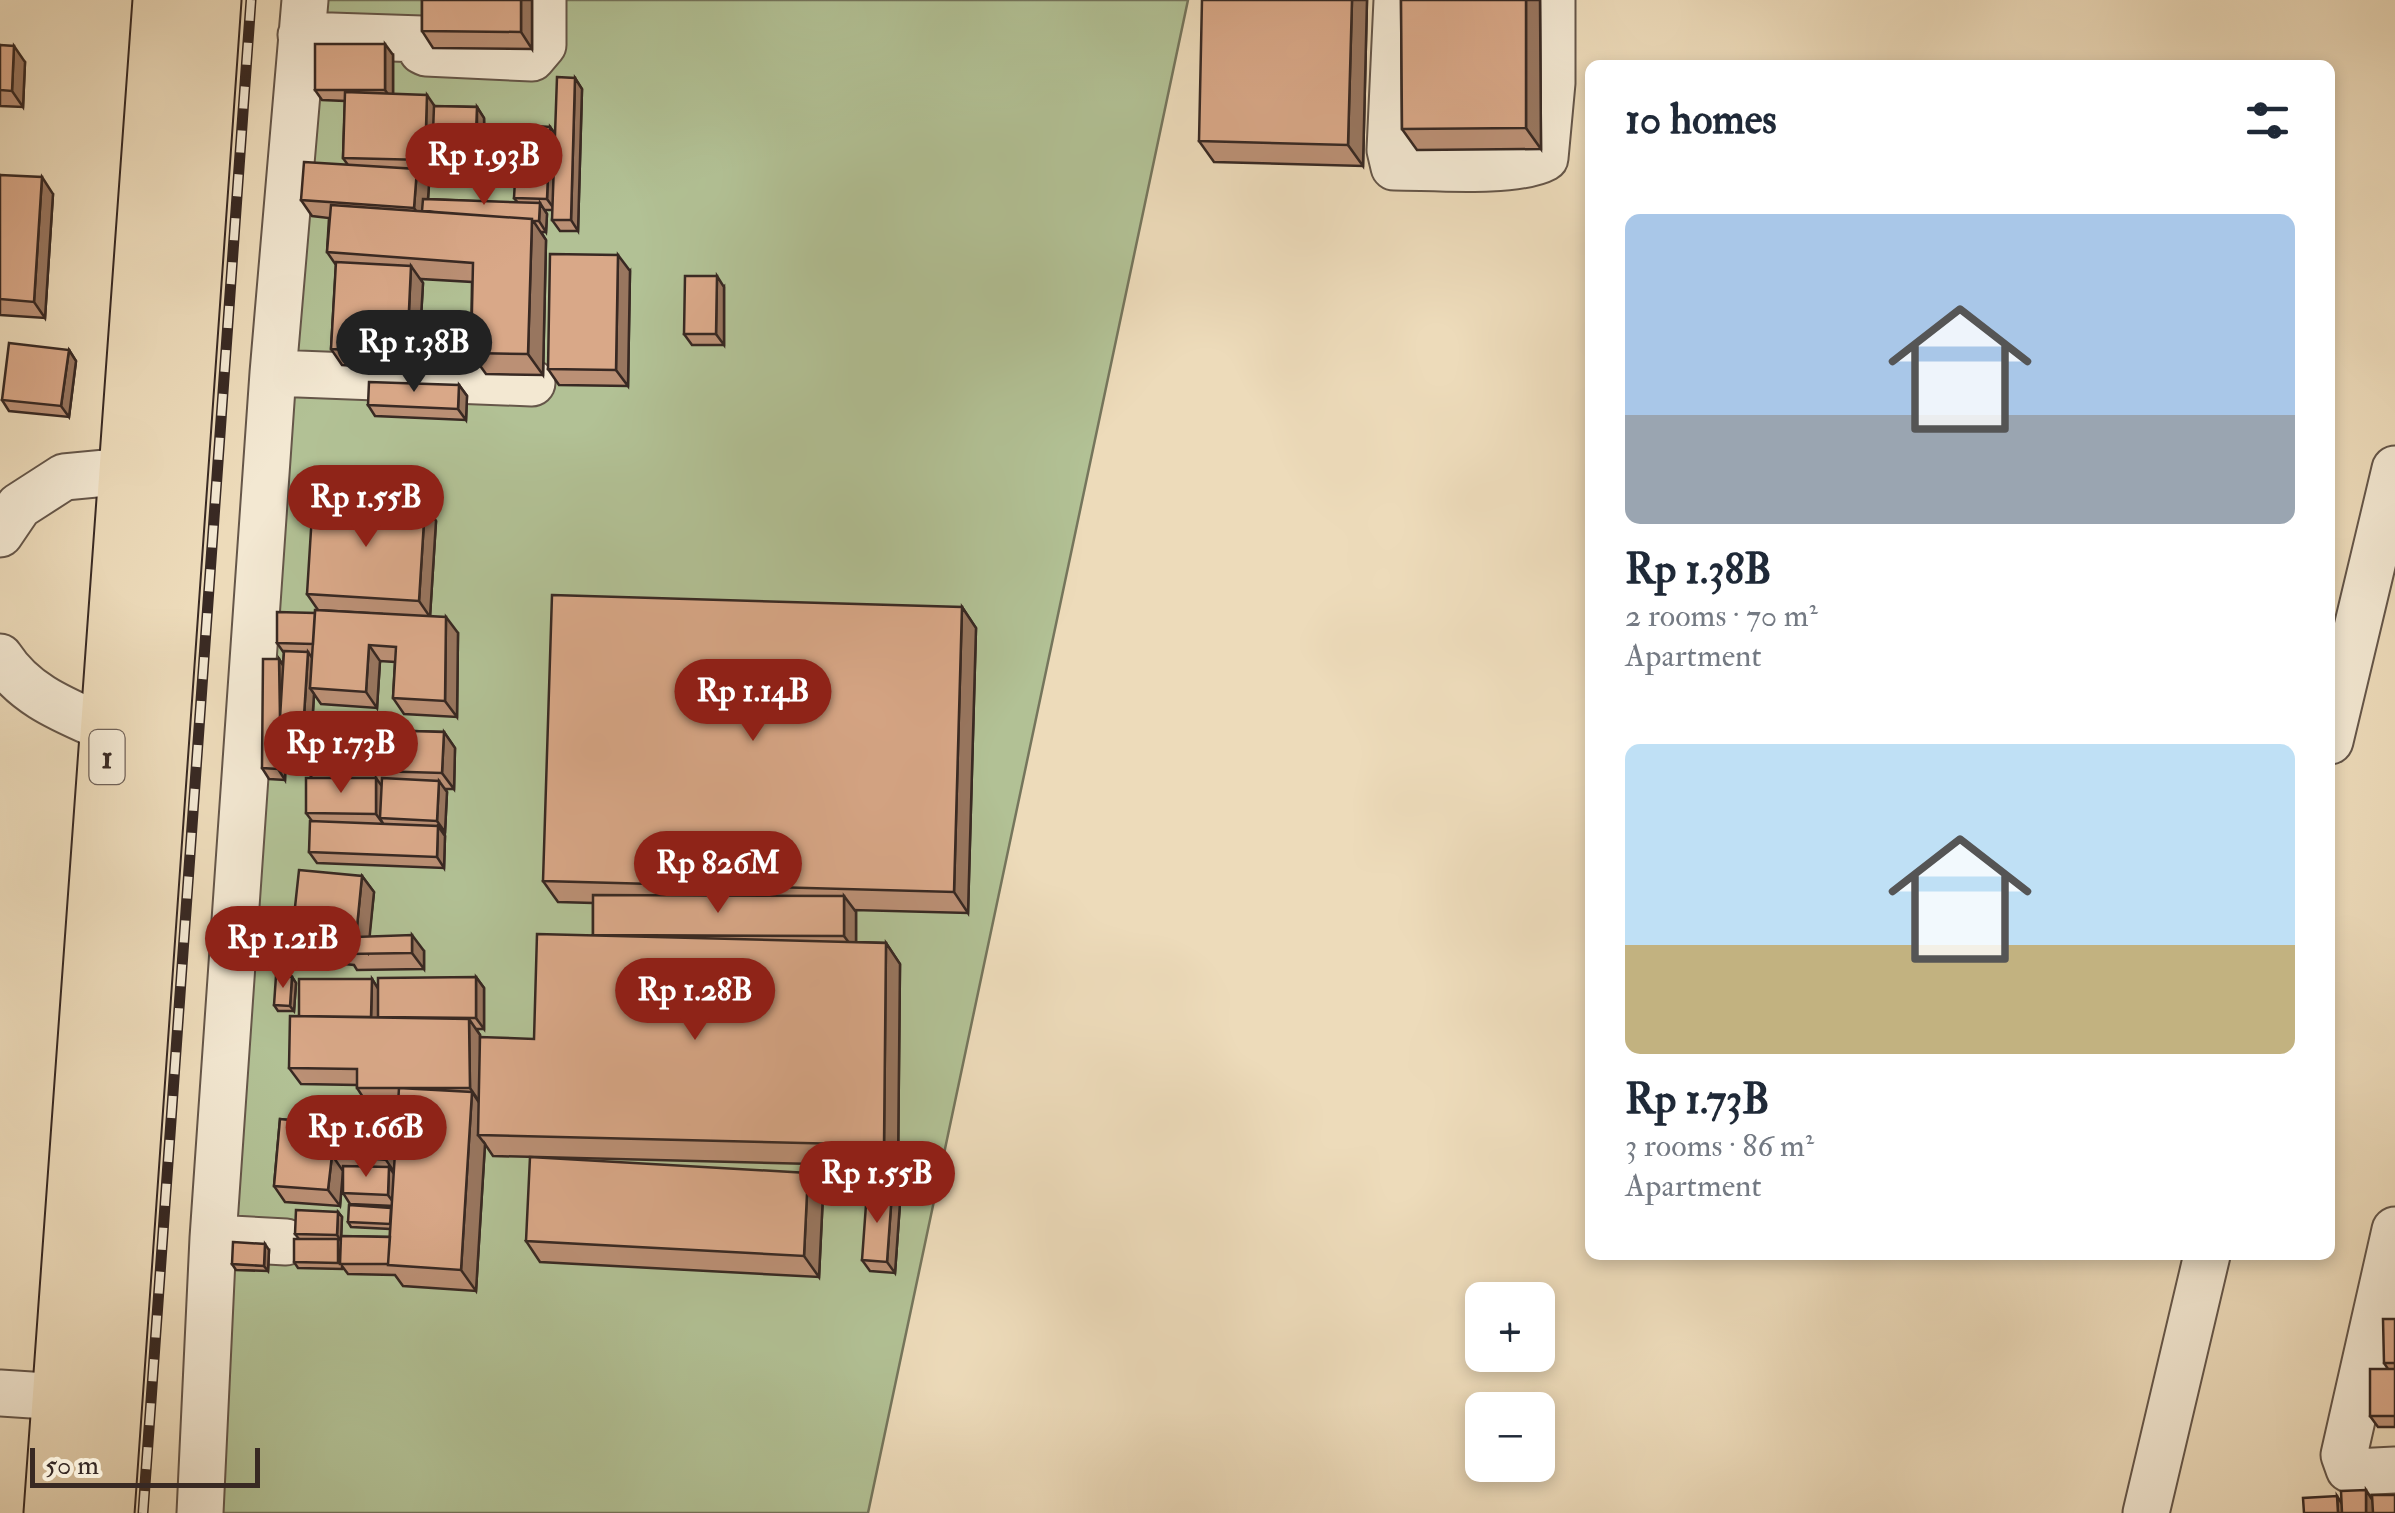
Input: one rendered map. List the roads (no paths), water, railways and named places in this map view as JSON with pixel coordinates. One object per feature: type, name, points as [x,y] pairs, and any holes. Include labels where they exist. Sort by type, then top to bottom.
[{"type":"highway","name":"1","points":[[52,1513],[161,0]]},
{"type":"highway","name":"1","points":[[106,1513],[213,0]]},
{"type":"street","points":[[200,1513],[213,1238],[273,372],[303,17],[423,20],[422,50],[426,53],[532,58],[543,46],[543,0]]},
{"type":"street","points":[[1397,0],[1390,150],[1394,167],[1433,168],[1532,166],[1545,158],[1552,83],[1552,0]]},
{"type":"street","points":[[273,372],[532,383]]},
{"type":"street","points":[[2335,720],[2395,469]]},
{"type":"street","points":[[0,534],[19,506],[64,477],[127,471]]},
{"type":"street","points":[[0,656],[11,673],[34,694],[109,730]]},
{"type":"street","points":[[213,1238],[286,1242]]},
{"type":"street","points":[[2392,1258],[2344,1455],[2349,1469],[2355,1472],[2395,1470]]},
{"type":"street","points":[[2146,1513],[2206,1260]]},
{"type":"street","points":[[0,1392],[114,1400]]},
{"type":"railway","points":[[143,1513],[251,0]]}]
